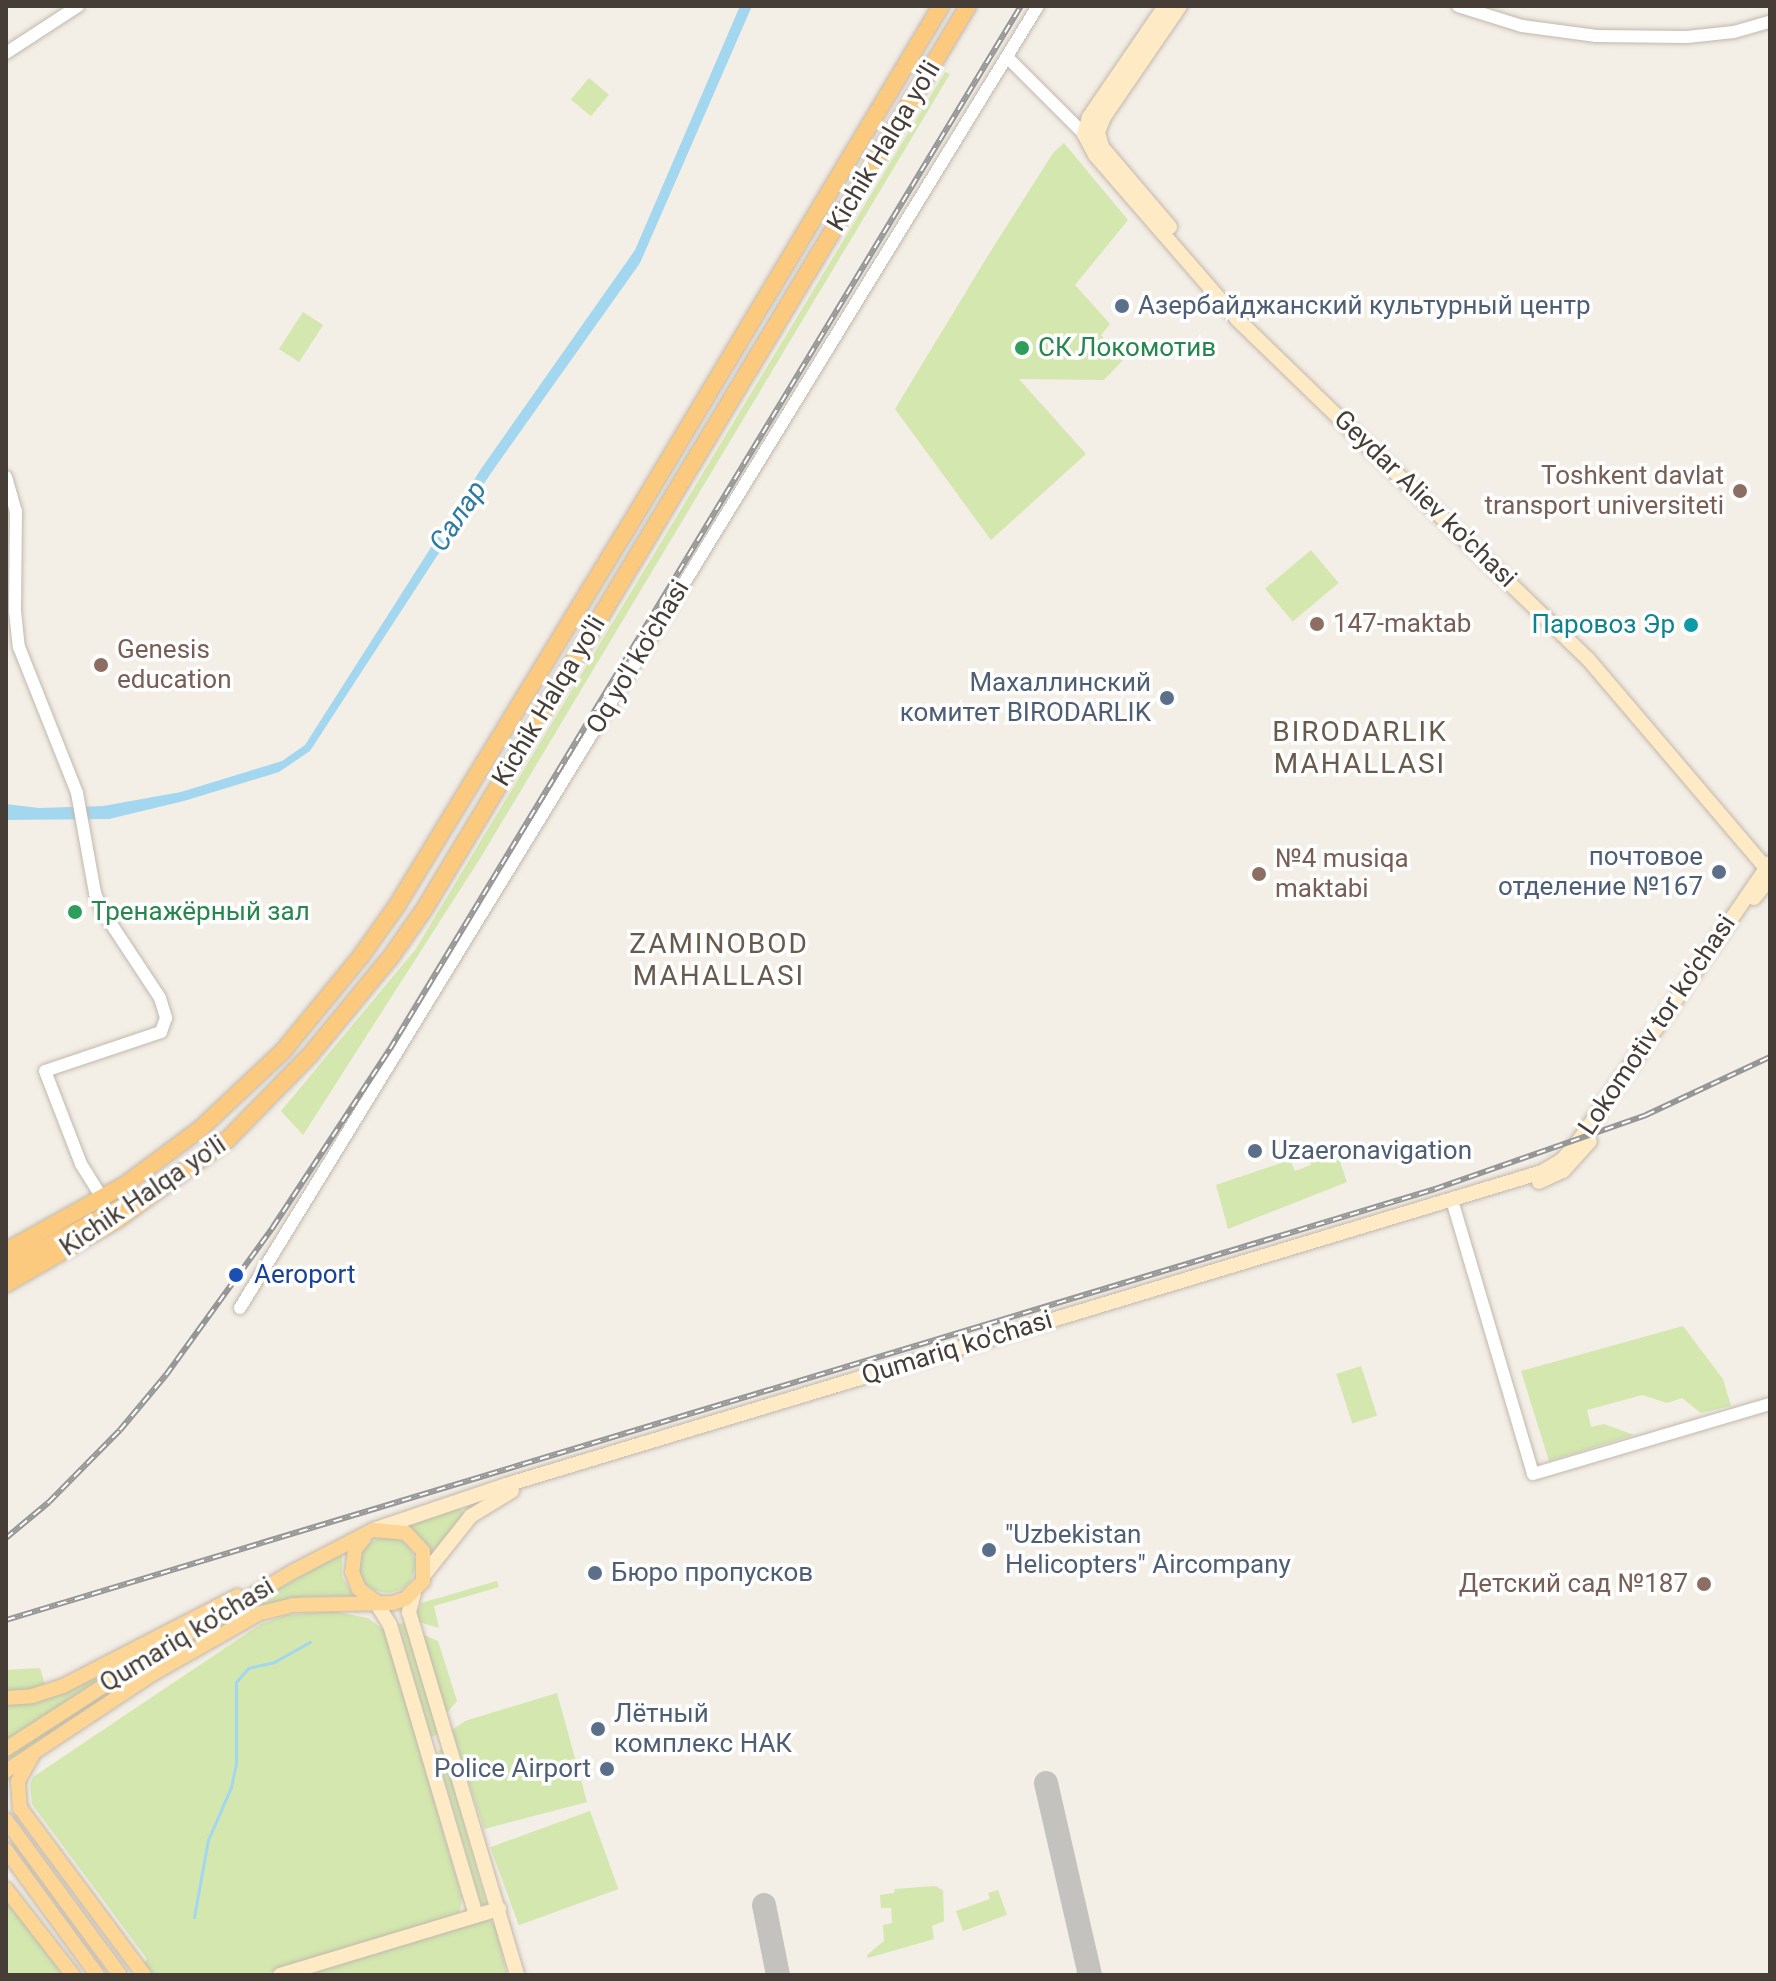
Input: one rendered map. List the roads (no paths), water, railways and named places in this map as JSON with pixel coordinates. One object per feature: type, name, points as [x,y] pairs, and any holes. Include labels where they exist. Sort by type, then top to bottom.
[{"type":"highway","name":"Kichik Halqa yo'li","points":[[6,1284],[110,1210],[254,1079],[309,1021],[379,932],[616,547],[941,6]]},
{"type":"highway","name":"Kichik Halqa yo'li","points":[[6,1251],[155,1193],[219,1146],[265,1104],[350,1009],[409,932],[968,6]]},
{"type":"highway","points":[[6,1268],[110,1210]]},
{"type":"main road","points":[[1102,147],[1098,132],[1104,117],[1153,34],[1165,6]]},
{"type":"main road","points":[[1084,134],[1093,109],[1153,34],[1180,6]]},
{"type":"main road","name":"Geydar Aliev ko'chasi","points":[[1084,134],[1102,147],[1238,308],[1591,655],[1769,869]]},
{"type":"main road","name":"Geydar Aliev ko'chasi","points":[[1084,134],[1102,164],[1238,320],[1591,655]]},
{"type":"main road","name":"Lokomotiv tor ko'chasi","points":[[1547,1175],[1570,1165],[1595,1133],[1769,869]]},
{"type":"main road","name":"Qumariq ko'chasi","points":[[6,1771],[154,1673],[258,1614],[293,1605],[399,1602],[414,1593],[424,1575],[471,1516],[509,1492],[1547,1175]]},
{"type":"main road","name":"Qumariq ko'chasi","points":[[6,1749],[150,1656],[292,1572],[373,1530],[506,1485],[1453,1204]]},
{"type":"main road","points":[[424,1575],[424,1555],[416,1541],[399,1531],[373,1530],[358,1545],[351,1563],[356,1584],[375,1601],[390,1625],[476,1916]]},
{"type":"main road","points":[[6,1698],[32,1696],[63,1686],[214,1606],[292,1572]]},
{"type":"main road","points":[[414,1593],[409,1612],[517,1975]]},
{"type":"main road","points":[[426,1746],[447,1739]]},
{"type":"main road","points":[[35,1751],[18,1781],[18,1799],[25,1816],[144,1975]]},
{"type":"main road","points":[[6,1813],[25,1816]]},
{"type":"main road","points":[[6,1820],[120,1975]]},
{"type":"main road","points":[[6,1850],[97,1975]]},
{"type":"main road","points":[[6,1889],[73,1975]]},
{"type":"main road","points":[[280,1975],[499,1909]]},
{"type":"street","points":[[6,53],[78,6]]},
{"type":"street","name":"Oq yo'l ko'chasi","points":[[240,1308],[1038,6]]},
{"type":"street","points":[[1458,6],[1522,26],[1596,36],[1695,36],[1770,22]]},
{"type":"street","name":"Geydar Aliev ko'chasi","points":[[1007,57],[1084,134]]},
{"type":"street","points":[[6,477],[16,511],[15,618],[19,647],[79,799],[86,825],[87,863],[102,910],[160,998],[166,1018],[161,1032],[45,1071],[81,1164],[110,1210]]},
{"type":"street","points":[[1453,1204],[1533,1474],[1770,1404]]},
{"type":"water","name":"Салар","points":[[740,6],[752,6],[640,263],[491,473],[310,751],[279,772],[184,801],[109,819],[6,820],[6,804],[39,808],[103,806],[181,792],[282,761],[305,745],[481,469],[635,250]]},
{"type":"waterway","points":[[194,1917],[208,1840],[231,1787],[236,1763],[236,1682],[248,1668],[274,1662],[310,1642]]},
{"type":"railway","points":[[6,1538],[49,1502],[120,1430],[166,1375],[273,1227],[390,1049],[1021,6]]},
{"type":"railway","points":[[6,1620],[1435,1189],[1646,1115],[1770,1057]]},
{"type":"place","name":"Азербайджанский культурный центр","points":[[1122,306]]},
{"type":"place","name":"СК Локомотив","points":[[1022,348]]},
{"type":"place","name":"Toshkent davlat transport universiteti","points":[[1740,491]]},
{"type":"place","name":"147-maktab","points":[[1317,624]]},
{"type":"place","name":"Паровоз Эр","points":[[1691,625]]},
{"type":"place","name":"Genesis education","points":[[101,665]]},
{"type":"place","name":"Махаллинский комитет BIRODARLIK","points":[[1167,698]]},
{"type":"place","name":"почтовое отделение №167","points":[[1719,872]]},
{"type":"place","name":"№4 musiqa maktabi","points":[[1259,874]]},
{"type":"place","name":"Тренажёрный зал","points":[[75,912]]},
{"type":"place","name":"Uzaeronavigation","points":[[1255,1151]]},
{"type":"place","name":"Aeroport","points":[[236,1275]]},
{"type":"place","name":"\"Uzbekistan Helicopters\" Aircompany","points":[[989,1550]]},
{"type":"place","name":"Бюро пропусков","points":[[595,1573]]},
{"type":"place","name":"Детский сад №187","points":[[1704,1584]]},
{"type":"place","name":"Лётный комплекс НАК","points":[[598,1729]]},
{"type":"place","name":"Police Airport","points":[[607,1769]]},
{"type":"district","name":"BIRODARLIK MAHALLASI","points":[[1360,748]]},
{"type":"district","name":"ZAMINOBOD MAHALLASI","points":[[719,960]]}]
